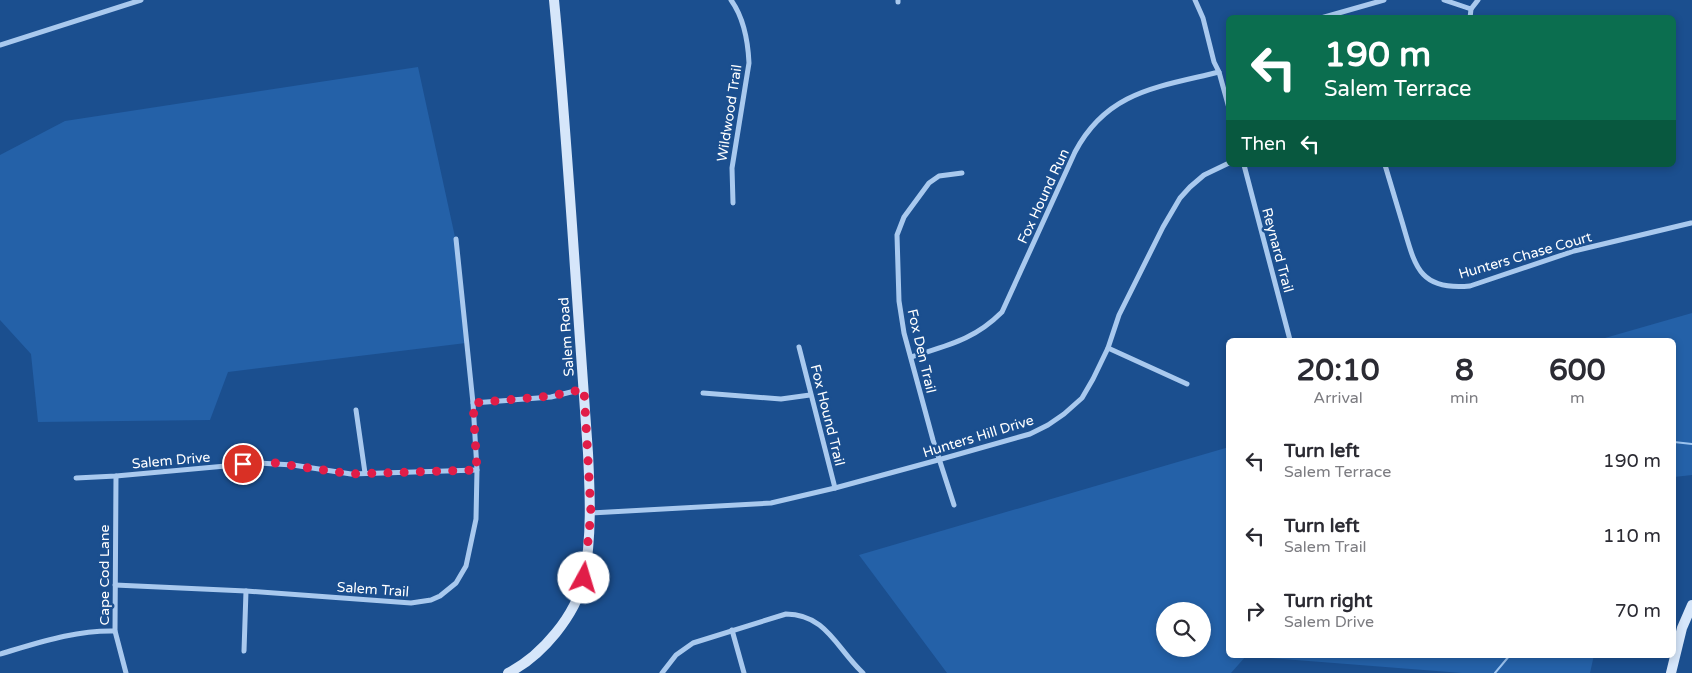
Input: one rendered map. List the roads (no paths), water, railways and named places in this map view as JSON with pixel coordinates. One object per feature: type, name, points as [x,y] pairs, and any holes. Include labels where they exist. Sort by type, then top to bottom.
[{"type":"street","points":[[0,45],[141,0]]},
{"type":"street","name":"Salem Road","points":[[508,673],[528,660],[550,640],[573,607],[584,578],[591,513],[584,389],[554,0]]},
{"type":"street","name":"Wildwood Trail","points":[[731,0],[742,22],[749,51],[749,63],[732,168],[733,203]]},
{"type":"street","points":[[1195,0],[1203,18],[1214,62],[1219,72],[1226,97]]},
{"type":"street","points":[[1332,15],[1384,0]]},
{"type":"street","points":[[1444,0],[1471,9]]},
{"type":"street","points":[[1470,15],[1471,9],[1478,0]]},
{"type":"street","name":"Fox Hound Run","points":[[911,356],[966,339],[983,329],[1002,312],[1075,152],[1085,135],[1098,120],[1114,107],[1140,93],[1219,72]]},
{"type":"street","name":"Hunters Hill Drive","points":[[591,513],[771,503],[835,488],[1030,434],[1056,420],[1082,398],[1108,348],[1120,315],[1163,227],[1180,198],[1204,175],[1226,165]]},
{"type":"street","name":"Reynard Trail","points":[[1245,167],[1289,338]]},
{"type":"street","name":"Hunters Chase Court","points":[[1386,167],[1413,260],[1425,276],[1438,284],[1452,288],[1470,286],[1574,251],[1691,223]]},
{"type":"street","name":"Fox Den Trail","points":[[954,505],[938,460],[904,333],[899,301],[897,235],[904,217],[929,184],[939,176],[962,173]]},
{"type":"street","name":"Salem Trail","points":[[115,585],[246,591],[411,603],[440,596],[456,583],[466,566],[476,518],[477,470],[473,403],[456,238]]},
{"type":"street","name":"Fox Hound Trail","points":[[799,347],[835,488]]},
{"type":"street","points":[[1108,348],[1187,384]]},
{"type":"street","points":[[473,403],[551,396],[584,389]]},
{"type":"street","points":[[704,393],[781,399],[810,395]]},
{"type":"street","points":[[356,410],[365,473]]},
{"type":"street","name":"Salem Drive","points":[[76,478],[275,463],[351,474],[477,470]]},
{"type":"street","name":"Cape Cod Lane","points":[[116,476],[115,631],[126,673]]},
{"type":"street","points":[[244,651],[246,591]]},
{"type":"street","points":[[1676,653],[1682,628],[1692,605]]},
{"type":"street","points":[[662,673],[676,655],[693,643],[786,614],[806,616],[823,626],[853,664],[863,673]]},
{"type":"street","points":[[0,654],[71,634],[96,630],[115,631]]},
{"type":"street","points":[[732,630],[744,673]]},
{"type":"street","points":[[1671,673],[1675,658]]},
{"type":"waterway","points":[[1676,442],[1692,444]]},
{"type":"waterway","points":[[1495,673],[1508,658]]}]
